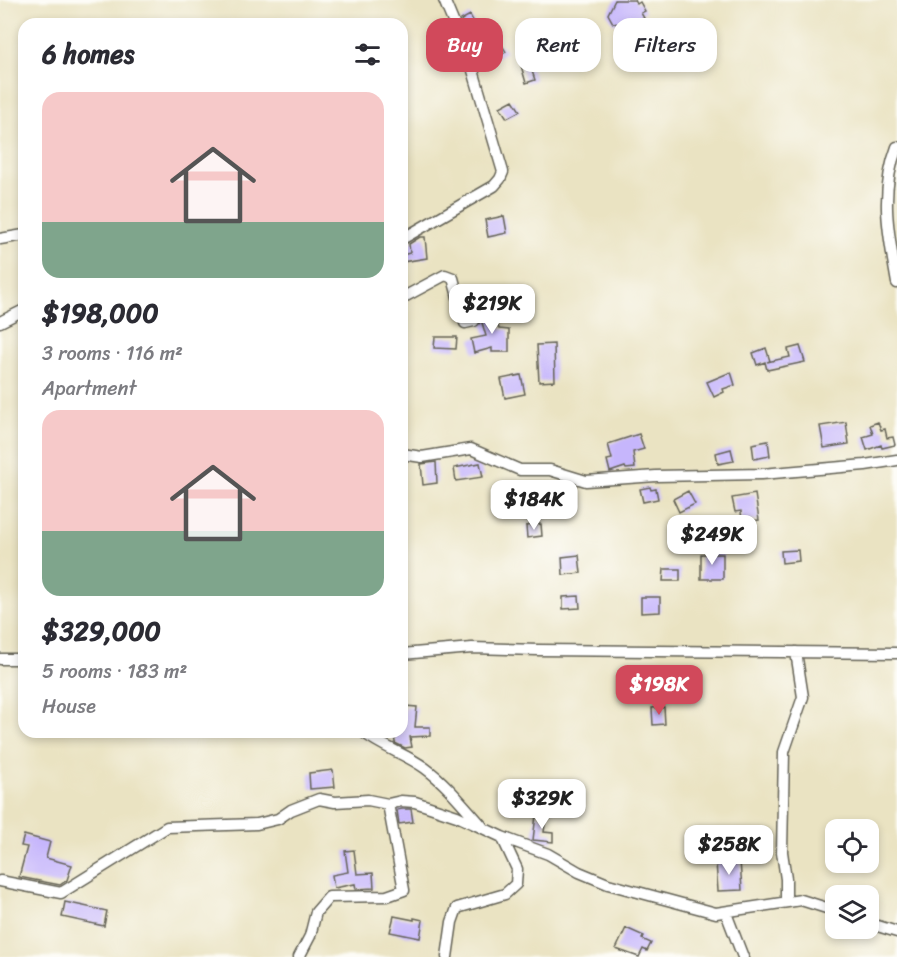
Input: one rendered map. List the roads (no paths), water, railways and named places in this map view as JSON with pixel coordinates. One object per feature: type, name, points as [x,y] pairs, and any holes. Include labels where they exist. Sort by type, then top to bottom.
[{"type":"street","points":[[408,236],[494,186],[503,172],[472,67],[444,0]]},
{"type":"street","points":[[897,147],[889,168],[887,225],[892,243],[897,283]]},
{"type":"street","points":[[0,239],[18,236]]},
{"type":"street","points":[[408,294],[445,275],[453,278],[465,323],[474,321]]},
{"type":"street","points":[[0,322],[18,313]]},
{"type":"street","points":[[408,455],[422,457],[471,449],[520,470],[550,470],[586,481],[656,476],[762,474],[897,460]]},
{"type":"street","points":[[408,654],[496,647],[538,650],[897,653]]},
{"type":"street","points":[[786,901],[782,852],[784,752],[803,697],[796,652]]},
{"type":"street","points":[[0,659],[18,659]]},
{"type":"street","points":[[371,738],[424,767],[486,830]]},
{"type":"street","points":[[0,880],[61,893],[167,827],[257,824],[278,819],[291,810],[319,799],[335,802],[368,801],[388,804],[401,801],[415,802],[457,816],[502,837],[548,854],[579,872],[608,884],[716,913],[801,900],[825,908]]},
{"type":"street","points":[[299,957],[309,936],[316,912],[329,897],[387,896],[404,890],[388,804]]},
{"type":"street","points":[[447,957],[452,922],[457,908],[506,894],[516,884],[517,869],[502,837]]},
{"type":"street","points":[[726,913],[743,957]]},
{"type":"street","points":[[879,927],[897,932]]}]
